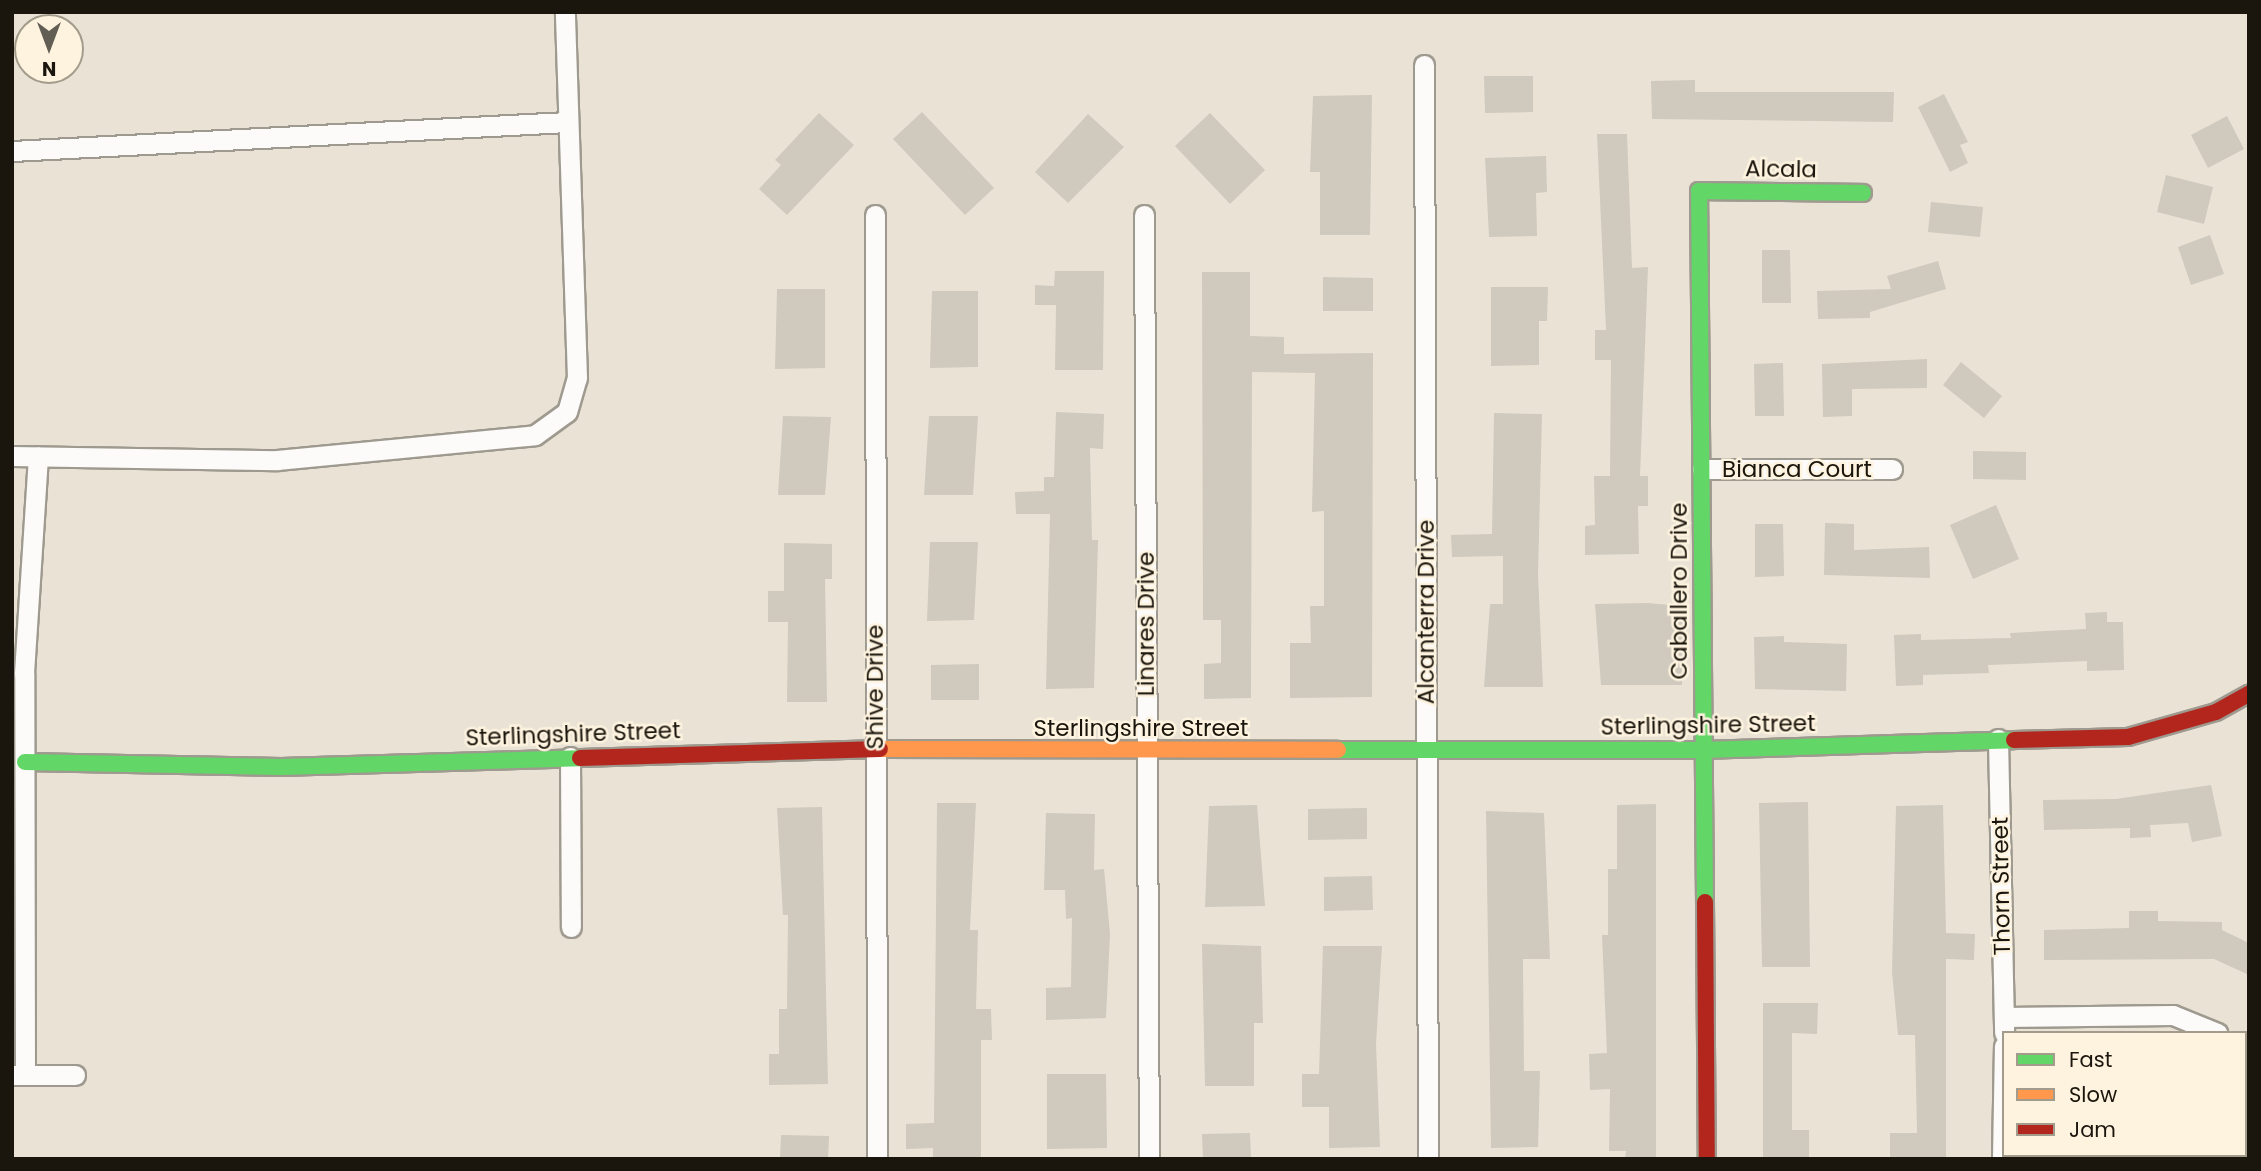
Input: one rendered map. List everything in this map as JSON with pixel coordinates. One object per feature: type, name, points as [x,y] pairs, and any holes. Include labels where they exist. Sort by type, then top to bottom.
[{"type":"street","points":[[12,456],[277,460],[535,435],[567,412],[576,378],[565,12]]},
{"type":"street","name":"Alcanterra Drive","points":[[1424,65],[1428,1159]]},
{"type":"street","points":[[12,151],[567,122]]},
{"type":"street","name":"Alcala","points":[[1699,191],[1863,193]]},
{"type":"street","name":"Caballero Drive","points":[[1699,191],[1707,1159]]},
{"type":"street","name":"Shive Drive","points":[[874,215],[877,1159]]},
{"type":"street","name":"Linares Drive","points":[[1144,215],[1149,1159]]},
{"type":"street","points":[[38,456],[24,673],[25,762],[19,1075],[75,1075]]},
{"type":"street","name":"Bianca Court","points":[[1702,469],[1892,469]]},
{"type":"street","name":"Sterlingshire Street","points":[[25,762],[281,767],[875,749],[1702,750],[2128,737],[2216,712],[2249,694]]},
{"type":"street","name":"Thorn Street","points":[[1998,739],[2004,1025]]},
{"type":"street","points":[[570,757],[571,927]]},
{"type":"street","points":[[2004,1025],[2173,1015],[2212,1031]]},
{"type":"building","points":[[1484,76],[1533,76],[1533,112],[1485,113]]},
{"type":"building","points":[[1695,80],[1695,92],[1894,92],[1893,122],[1652,119],[1651,81]]},
{"type":"building","points":[[1944,94],[1968,142],[1960,145],[1968,163],[1950,172],[1918,107]]},
{"type":"building","points":[[1372,95],[1370,235],[1320,235],[1320,172],[1310,172],[1313,96]]},
{"type":"building","points":[[922,112],[994,188],[965,215],[893,139]]},
{"type":"building","points":[[819,113],[854,145],[787,215],[759,189],[781,165],[775,160]]},
{"type":"building","points":[[1210,113],[1265,170],[1230,204],[1175,146]]},
{"type":"building","points":[[1088,114],[1124,147],[1068,203],[1035,172]]},
{"type":"building","points":[[2227,116],[2244,149],[2208,168],[2191,135]]},
{"type":"building","points":[[1597,134],[1627,134],[1632,268],[1648,267],[1640,476],[1648,476],[1648,506],[1638,506],[1639,554],[1585,555],[1585,526],[1595,525],[1594,476],[1610,476],[1611,360],[1595,360],[1595,330],[1606,330]]},
{"type":"building","points":[[1546,156],[1547,192],[1536,193],[1537,236],[1489,237],[1485,158]]},
{"type":"building","points":[[2166,175],[2213,187],[2204,224],[2157,212]]},
{"type":"building","points":[[1931,202],[1983,207],[1980,237],[1928,232]]},
{"type":"building","points":[[2210,235],[2224,274],[2191,285],[2178,247]]},
{"type":"building","points":[[1762,250],[1790,250],[1791,303],[1762,303]]},
{"type":"building","points":[[1938,261],[1946,289],[1870,312],[1870,318],[1818,319],[1817,291],[1891,289],[1887,276]]},
{"type":"building","points":[[1055,271],[1104,271],[1103,370],[1055,370],[1056,305],[1035,305],[1035,285],[1054,286]]},
{"type":"building","points":[[1202,272],[1250,272],[1250,336],[1284,337],[1284,354],[1373,353],[1372,697],[1290,698],[1290,643],[1311,643],[1310,606],[1324,606],[1324,511],[1312,512],[1315,373],[1252,372],[1251,698],[1204,699],[1204,664],[1221,663],[1221,620],[1203,620]]},
{"type":"building","points":[[1323,277],[1373,278],[1373,311],[1323,311]]},
{"type":"building","points":[[1491,287],[1548,287],[1547,321],[1539,321],[1539,365],[1491,366]]},
{"type":"building","points":[[777,289],[825,289],[825,368],[775,369]]},
{"type":"building","points":[[932,291],[978,291],[978,367],[930,368]]},
{"type":"building","points":[[1927,359],[1927,388],[1852,389],[1852,416],[1823,417],[1822,364]]},
{"type":"building","points":[[1961,362],[2002,396],[1984,418],[1943,385]]},
{"type":"building","points":[[1783,363],[1784,416],[1755,416],[1754,364]]},
{"type":"building","points":[[1056,412],[1104,414],[1103,449],[1090,448],[1092,540],[1098,540],[1094,688],[1046,689],[1050,514],[1016,514],[1015,492],[1044,491],[1044,477],[1054,477]]},
{"type":"building","points":[[1494,413],[1542,414],[1538,574],[1543,687],[1484,687],[1490,604],[1503,604],[1503,556],[1452,557],[1451,535],[1492,534]]},
{"type":"building","points":[[783,416],[831,417],[825,495],[778,495]]},
{"type":"building","points":[[929,416],[978,416],[973,495],[924,495]]},
{"type":"building","points":[[1973,451],[2026,452],[2026,480],[1973,479]]},
{"type":"building","points":[[1996,505],[2019,559],[1973,579],[1950,525]]},
{"type":"building","points":[[1825,523],[1854,524],[1854,550],[1929,547],[1930,578],[1824,575]]},
{"type":"building","points":[[1755,524],[1783,524],[1784,576],[1755,577]]},
{"type":"building","points":[[930,542],[978,542],[974,620],[927,621]]},
{"type":"building","points":[[784,543],[832,544],[832,579],[825,579],[827,702],[787,702],[788,622],[768,622],[768,591],[784,591]]},
{"type":"building","points":[[1647,603],[1683,606],[1682,685],[1601,685],[1595,604]]},
{"type":"building","points":[[2107,612],[2107,622],[2123,622],[2124,670],[2087,671],[2087,661],[1988,665],[1989,673],[1923,675],[1923,685],[1896,686],[1894,635],[1921,634],[1921,640],[2011,638],[2010,633],[2086,629],[2085,613]]},
{"type":"building","points":[[1784,636],[1784,642],[1847,644],[1846,691],[1755,689],[1754,637]]},
{"type":"building","points":[[979,664],[979,700],[931,700],[931,665]]},
{"type":"building","points":[[2211,785],[2222,836],[2192,842],[2188,823],[2150,825],[2151,837],[2130,838],[2130,828],[2044,830],[2043,800],[2116,799]]},
{"type":"building","points":[[1808,802],[1810,967],[1762,967],[1759,803]]},
{"type":"building","points":[[937,803],[976,803],[970,930],[978,930],[976,1009],[991,1009],[992,1040],[981,1040],[981,1159],[933,1159],[933,1148],[906,1149],[906,1124],[934,1123]]},
{"type":"building","points":[[1656,804],[1656,1159],[1625,1159],[1626,1151],[1609,1151],[1610,1089],[1590,1090],[1589,1054],[1607,1053],[1602,935],[1608,935],[1608,869],[1617,869],[1617,805]]},
{"type":"building","points":[[1257,805],[1265,906],[1205,907],[1209,806]]},
{"type":"building","points":[[1943,805],[1946,933],[1975,934],[1974,960],[1946,959],[1946,1159],[1890,1159],[1890,1133],[1917,1133],[1915,1035],[1898,1035],[1892,972],[1896,806]]},
{"type":"building","points":[[822,807],[828,1084],[769,1085],[769,1054],[779,1054],[779,1009],[787,1009],[788,915],[783,915],[777,808]]},
{"type":"building","points":[[1367,808],[1367,839],[1308,840],[1308,809]]},
{"type":"building","points":[[1486,811],[1544,813],[1550,959],[1523,959],[1524,1071],[1540,1071],[1538,1147],[1491,1148]]},
{"type":"building","points":[[1046,813],[1095,814],[1094,870],[1104,869],[1110,934],[1106,1018],[1046,1020],[1046,988],[1071,987],[1072,918],[1066,919],[1065,890],[1044,890]]},
{"type":"building","points":[[1372,876],[1373,910],[1324,911],[1324,877]]},
{"type":"building","points":[[2129,911],[2158,911],[2158,921],[2222,922],[2222,930],[2249,943],[2249,975],[2214,959],[2044,960],[2044,930],[2129,928]]},
{"type":"building","points":[[1202,944],[1261,946],[1263,1023],[1254,1023],[1254,1086],[1205,1086]]},
{"type":"building","points":[[1323,946],[1382,946],[1376,1044],[1380,1147],[1329,1148],[1329,1107],[1302,1107],[1302,1074],[1319,1074]]},
{"type":"building","points":[[1763,1003],[1818,1003],[1817,1034],[1792,1033],[1792,1130],[1809,1130],[1809,1159],[1763,1159]]},
{"type":"building","points":[[1047,1074],[1106,1074],[1107,1148],[1047,1149]]},
{"type":"building","points":[[1250,1133],[1251,1159],[1203,1159],[1202,1134]]},
{"type":"building","points":[[781,1135],[829,1136],[828,1159],[780,1159]]},
{"type":"traffic: fast","points":[[1705,902],[1699,191],[1863,193]]},
{"type":"traffic: fast","points":[[1338,750],[1702,750],[2014,740]]},
{"type":"traffic: fast","points":[[25,762],[281,767],[580,758]]},
{"type":"traffic: slow","points":[[880,749],[1338,750]]},
{"type":"traffic: jam","points":[[2014,740],[2128,737],[2216,712],[2249,694]]},
{"type":"traffic: jam","points":[[580,758],[880,749]]},
{"type":"traffic: jam","points":[[1705,902],[1707,1159]]}]
